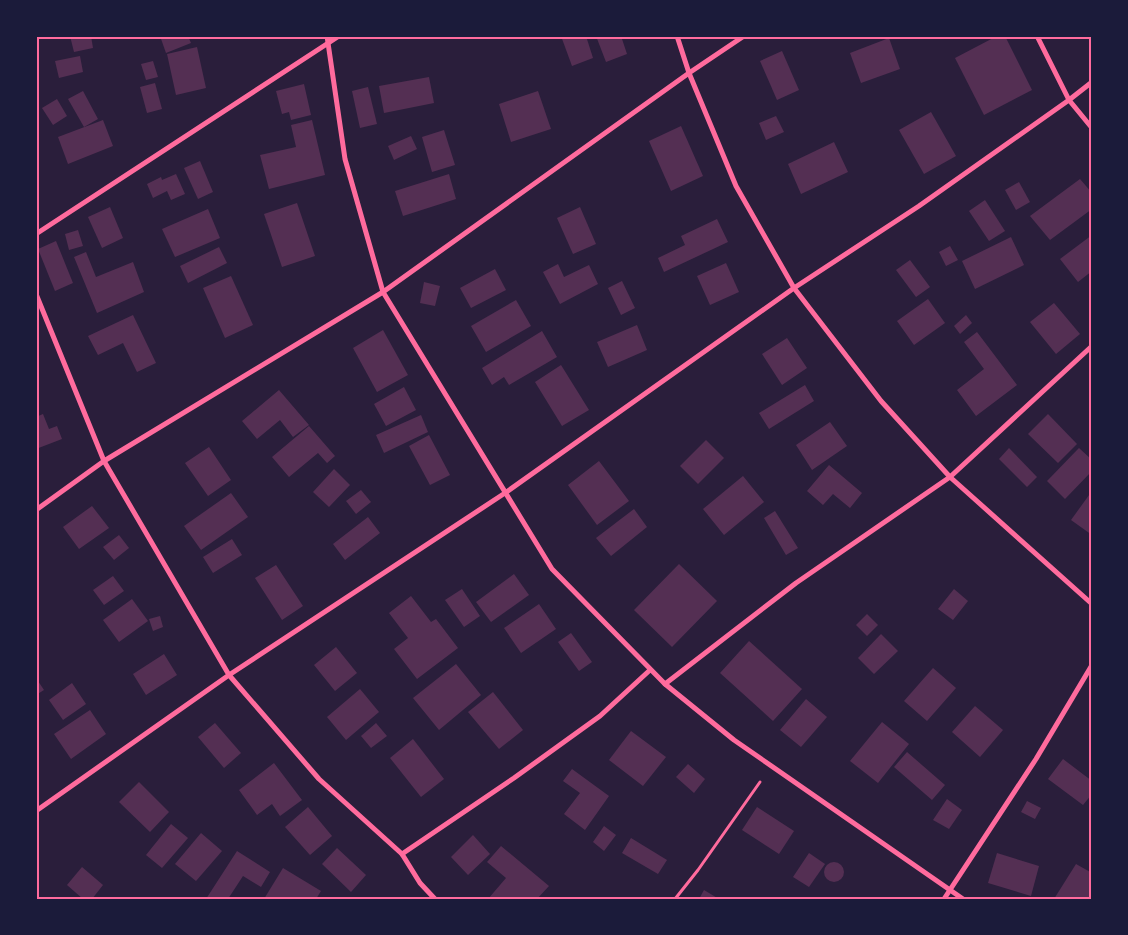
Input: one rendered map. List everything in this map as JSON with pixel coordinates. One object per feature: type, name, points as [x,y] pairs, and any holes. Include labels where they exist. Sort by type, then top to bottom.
[{"type":"street","points":[[328,36],[344,159],[383,292],[552,570],[650,670],[734,740],[963,899]]},
{"type":"street","points":[[36,234],[339,36]]},
{"type":"street","points":[[677,36],[689,73],[736,186],[794,288],[881,401],[950,477],[1092,604]]},
{"type":"street","points":[[36,510],[104,461],[383,292],[689,73],[744,36]]},
{"type":"street","points":[[1037,36],[1069,100],[1092,128]]},
{"type":"street","points":[[36,811],[229,675],[505,493],[794,288],[919,206],[1092,82]]},
{"type":"street","points":[[36,294],[104,461],[229,675],[318,779],[402,854],[420,883],[435,899]]},
{"type":"street","points":[[665,684],[796,583],[950,477],[1092,346]]},
{"type":"street","points":[[944,899],[1036,760],[1092,665]]},
{"type":"street","points":[[402,854],[514,778],[600,716],[650,670]]},
{"type":"path","points":[[675,899],[772,766]]},
{"type":"shaded area","points":[[36,36],[1092,36],[1092,899],[36,899]]},
{"type":"building","points":[[70,36],[91,36],[93,48],[74,52]]},
{"type":"building","points":[[160,36],[188,36],[191,43],[166,53]]},
{"type":"building","points":[[561,36],[586,36],[593,58],[572,66]]},
{"type":"building","points":[[596,36],[621,36],[627,54],[606,62]]},
{"type":"building","points":[[997,36],[1005,36],[1032,90],[984,115],[955,58]]},
{"type":"building","points":[[889,38],[900,69],[861,83],[850,53]]},
{"type":"building","points":[[197,47],[206,88],[176,95],[167,54]]},
{"type":"building","points":[[782,51],[799,90],[777,100],[760,61]]},
{"type":"building","points":[[80,56],[83,72],[59,78],[55,61]]},
{"type":"building","points":[[153,61],[158,77],[146,80],[141,64]]},
{"type":"building","points":[[429,77],[434,103],[384,113],[379,86]]},
{"type":"building","points":[[155,83],[162,109],[147,113],[140,87]]},
{"type":"building","points":[[304,84],[311,115],[291,120],[289,112],[282,114],[276,91]]},
{"type":"building","points":[[368,87],[377,124],[360,128],[352,91]]},
{"type":"building","points":[[83,91],[98,119],[84,127],[68,99]]},
{"type":"building","points":[[538,91],[551,129],[511,142],[499,104]]},
{"type":"building","points":[[57,99],[67,116],[53,125],[42,108]]},
{"type":"building","points":[[931,112],[956,156],[924,174],[899,130]]},
{"type":"building","points":[[776,116],[784,132],[766,140],[759,123]]},
{"type":"building","points":[[103,120],[113,146],[68,164],[58,137]]},
{"type":"building","points":[[312,120],[325,175],[269,189],[260,155],[296,147],[291,125]]},
{"type":"building","points":[[681,126],[703,176],[671,191],[649,141]]},
{"type":"building","points":[[444,130],[455,165],[432,172],[422,137]]},
{"type":"building","points":[[411,136],[417,149],[394,160],[388,146]]},
{"type":"building","points":[[834,142],[848,172],[801,194],[788,164]]},
{"type":"building","points":[[200,161],[213,192],[198,199],[184,168]]},
{"type":"building","points":[[176,174],[185,194],[171,200],[167,191],[153,198],[147,184],[161,177],[162,180]]},
{"type":"building","points":[[449,174],[456,199],[403,216],[395,191]]},
{"type":"building","points":[[1080,179],[1092,193],[1092,209],[1050,240],[1030,216]]},
{"type":"building","points":[[1019,182],[1030,202],[1016,210],[1005,190]]},
{"type":"building","points":[[985,200],[1005,231],[989,241],[969,211]]},
{"type":"building","points":[[297,203],[315,256],[282,267],[264,214]]},
{"type":"building","points":[[110,207],[123,238],[102,248],[88,217]]},
{"type":"building","points":[[580,207],[596,244],[573,254],[557,218]]},
{"type":"building","points":[[208,209],[220,238],[175,257],[162,229]]},
{"type":"building","points":[[717,219],[728,242],[664,272],[658,258],[685,245],[681,236]]},
{"type":"building","points":[[78,230],[83,246],[69,250],[65,234]]},
{"type":"building","points":[[1092,235],[1092,271],[1078,282],[1060,259]]},
{"type":"building","points":[[1011,237],[1024,265],[975,289],[962,261]]},
{"type":"building","points":[[56,241],[73,283],[55,291],[38,249]]},
{"type":"building","points":[[950,246],[958,260],[946,266],[939,252]]},
{"type":"building","points":[[219,247],[227,263],[188,283],[180,266]]},
{"type":"building","points":[[86,252],[96,277],[133,262],[144,292],[97,313],[74,257]]},
{"type":"building","points":[[910,260],[930,287],[916,297],[896,270]]},
{"type":"building","points":[[726,263],[739,292],[710,305],[697,276]]},
{"type":"building","points":[[558,264],[564,277],[589,265],[598,284],[560,304],[543,272]]},
{"type":"building","points":[[495,269],[506,290],[471,308],[460,288]]},
{"type":"building","points":[[231,276],[253,325],[225,338],[203,288]]},
{"type":"building","points":[[622,281],[635,308],[621,315],[608,288]]},
{"type":"building","points":[[424,282],[440,286],[435,306],[420,303]]},
{"type":"building","points":[[928,299],[945,323],[914,345],[897,321]]},
{"type":"building","points":[[516,300],[531,326],[486,352],[471,326]]},
{"type":"building","points":[[1054,303],[1080,334],[1056,354],[1030,322]]},
{"type":"building","points":[[133,315],[156,363],[137,372],[123,343],[98,355],[88,336]]},
{"type":"building","points":[[966,315],[972,323],[960,334],[954,326]]},
{"type":"building","points":[[637,325],[647,350],[608,367],[597,342]]},
{"type":"building","points":[[383,330],[408,375],[377,392],[353,348]]},
{"type":"building","points":[[542,331],[557,357],[509,385],[504,377],[492,385],[482,368]]},
{"type":"building","points":[[977,332],[1017,385],[976,416],[957,390],[984,369],[964,342]]},
{"type":"building","points":[[787,338],[807,368],[782,385],[762,354]]},
{"type":"building","points":[[561,365],[589,410],[562,426],[535,382]]},
{"type":"building","points":[[805,385],[814,401],[769,429],[759,413]]},
{"type":"building","points":[[404,387],[416,410],[386,426],[374,404]]},
{"type":"building","points":[[279,390],[309,425],[293,437],[280,420],[257,439],[242,421]]},
{"type":"building","points":[[43,414],[49,429],[57,426],[62,439],[36,449],[36,417]]},
{"type":"building","points":[[1048,414],[1077,444],[1058,463],[1028,434]]},
{"type":"building","points":[[421,415],[428,432],[384,453],[376,435]]},
{"type":"building","points":[[830,422],[847,446],[812,470],[796,445]]},
{"type":"building","points":[[309,426],[335,456],[327,463],[318,453],[289,477],[272,457]]},
{"type":"building","points":[[429,435],[450,475],[430,485],[409,446]]},
{"type":"building","points":[[706,440],[724,458],[698,484],[680,466]]},
{"type":"building","points":[[209,447],[231,480],[208,496],[185,463]]},
{"type":"building","points":[[1009,448],[1037,477],[1027,487],[999,459]]},
{"type":"building","points":[[1079,448],[1092,460],[1092,471],[1065,499],[1047,481]]},
{"type":"building","points":[[599,461],[629,501],[597,525],[568,485]]},
{"type":"building","points":[[829,465],[862,493],[850,508],[833,494],[823,505],[807,491]]},
{"type":"building","points":[[334,469],[350,485],[329,507],[313,492]]},
{"type":"building","points":[[743,476],[764,502],[724,535],[703,509]]},
{"type":"building","points":[[361,490],[371,502],[356,514],[346,501]]},
{"type":"building","points":[[1092,491],[1092,535],[1071,520]]},
{"type":"building","points":[[231,493],[248,517],[201,550],[184,526]]},
{"type":"building","points":[[92,506],[109,528],[79,549],[63,527]]},
{"type":"building","points":[[634,509],[647,527],[611,556],[596,538]]},
{"type":"building","points":[[775,511],[798,548],[786,555],[764,518]]},
{"type":"building","points":[[368,517],[380,533],[345,560],[333,544]]},
{"type":"building","points":[[119,535],[129,548],[114,560],[103,547]]},
{"type":"building","points":[[232,539],[242,555],[213,573],[203,557]]},
{"type":"building","points":[[679,564],[717,601],[672,647],[634,610]]},
{"type":"building","points":[[276,565],[303,606],[282,620],[255,578]]},
{"type":"building","points":[[514,574],[529,595],[491,622],[476,602]]},
{"type":"building","points":[[113,576],[124,591],[104,605],[93,590]]},
{"type":"building","points":[[462,589],[480,616],[464,627],[445,600]]},
{"type":"building","points":[[954,589],[968,601],[953,620],[938,609]]},
{"type":"building","points":[[411,596],[431,622],[436,619],[458,648],[417,679],[394,649],[408,638],[389,613]]},
{"type":"building","points":[[132,599],[148,621],[119,642],[103,620]]},
{"type":"building","points":[[539,604],[556,629],[521,653],[504,628]]},
{"type":"building","points":[[867,614],[878,625],[867,636],[856,625]]},
{"type":"building","points":[[160,616],[163,627],[153,631],[149,619]]},
{"type":"building","points":[[571,633],[592,662],[579,671],[558,642]]},
{"type":"building","points":[[881,634],[898,651],[874,674],[858,658]]},
{"type":"building","points":[[749,641],[802,689],[773,721],[720,673]]},
{"type":"building","points":[[336,647],[357,673],[335,691],[314,665]]},
{"type":"building","points":[[164,654],[177,675],[146,695],[133,674]]},
{"type":"building","points":[[456,664],[481,695],[439,730],[413,698]]},
{"type":"building","points":[[933,668],[956,688],[927,721],[904,701]]},
{"type":"building","points":[[36,678],[44,690],[36,695]]},
{"type":"building","points":[[72,683],[86,704],[63,720],[49,700]]},
{"type":"building","points":[[360,689],[379,712],[346,740],[327,717]]},
{"type":"building","points":[[493,692],[523,730],[499,749],[468,712]]},
{"type":"building","points":[[806,699],[827,717],[801,747],[780,730]]},
{"type":"building","points":[[975,706],[1003,730],[980,757],[952,732]]},
{"type":"building","points":[[90,710],[106,734],[71,759],[54,734]]},
{"type":"building","points":[[882,722],[909,744],[878,783],[850,761]]},
{"type":"building","points":[[215,723],[241,753],[224,768],[198,737]]},
{"type":"building","points":[[376,723],[387,736],[371,748],[361,736]]},
{"type":"building","points":[[631,731],[666,757],[643,786],[609,760]]},
{"type":"building","points":[[413,739],[444,779],[421,797],[390,758]]},
{"type":"building","points":[[907,752],[945,785],[932,800],[894,767]]},
{"type":"building","points":[[1063,759],[1092,781],[1092,794],[1083,805],[1048,779]]},
{"type":"building","points":[[274,763],[302,800],[280,816],[272,804],[257,815],[239,790]]},
{"type":"building","points":[[688,764],[705,779],[694,793],[676,777]]},
{"type":"building","points":[[572,769],[609,796],[585,830],[564,814],[580,793],[563,781]]},
{"type":"building","points":[[139,782],[169,812],[150,832],[119,802]]},
{"type":"building","points":[[947,799],[962,810],[949,829],[933,820]]},
{"type":"building","points":[[1027,801],[1041,808],[1035,819],[1021,812]]},
{"type":"building","points":[[308,807],[332,836],[310,855],[285,827]]},
{"type":"building","points":[[757,807],[794,831],[779,854],[742,830]]},
{"type":"building","points":[[171,824],[188,838],[162,868],[146,855]]},
{"type":"building","points":[[604,826],[616,835],[604,851],[593,842]]},
{"type":"building","points":[[201,833],[222,851],[196,881],[175,864]]},
{"type":"building","points":[[473,835],[490,854],[468,875],[451,857]]},
{"type":"building","points":[[631,838],[667,860],[658,874],[622,853]]},
{"type":"building","points":[[501,846],[549,886],[537,899],[488,899],[506,878],[487,862]]},
{"type":"building","points":[[337,848],[366,875],[351,892],[322,864]]},
{"type":"building","points":[[237,851],[270,872],[261,887],[243,876],[228,899],[206,899]]},
{"type":"building","points":[[809,853],[825,864],[809,887],[793,877]]},
{"type":"building","points":[[997,853],[1039,866],[1031,896],[988,883]]},
{"type":"building","points":[[834,862],[841,865],[844,872],[841,879],[834,882],[827,879],[824,872],[827,865]]},
{"type":"building","points":[[1076,864],[1092,873],[1092,894],[1089,899],[1054,899]]},
{"type":"building","points":[[82,867],[103,885],[92,899],[83,899],[67,885]]},
{"type":"building","points":[[283,868],[321,891],[316,899],[264,899]]},
{"type":"building","points":[[704,890],[719,899],[699,899]]}]
